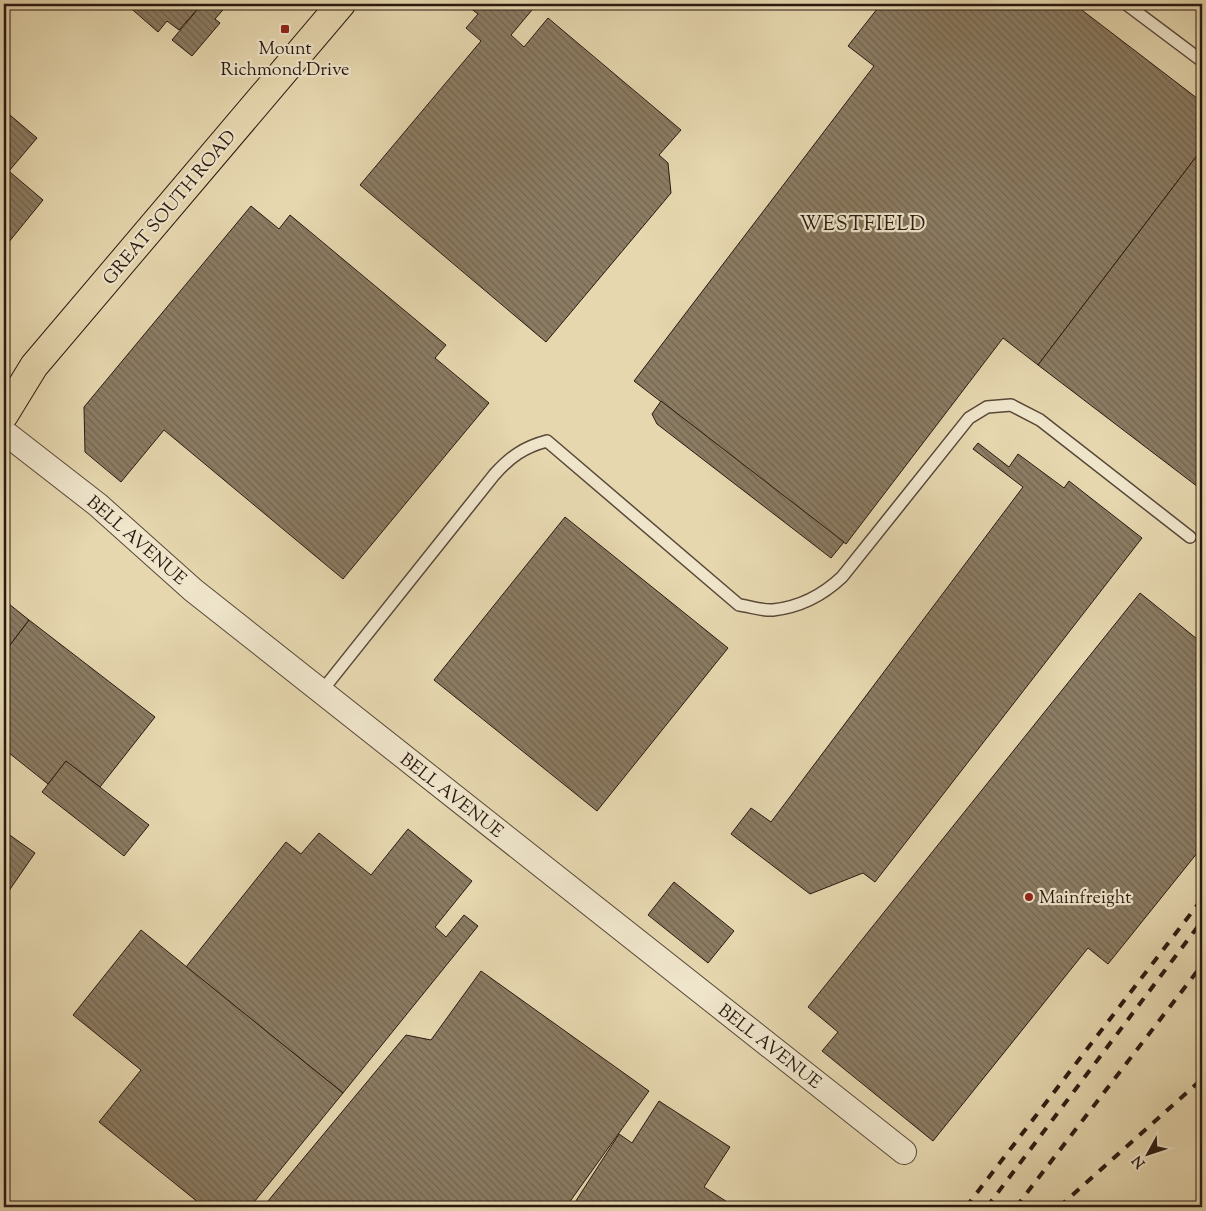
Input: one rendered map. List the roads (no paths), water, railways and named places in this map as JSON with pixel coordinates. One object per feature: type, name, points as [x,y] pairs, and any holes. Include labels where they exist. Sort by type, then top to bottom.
[{"type":"main road","name":"GREAT SOUTH ROAD","points":[[4,415],[34,366],[341,4]]},
{"type":"street","name":"BELL AVENUE","points":[[4,432],[98,505],[193,590],[904,1152]]},
{"type":"lane","points":[[1126,4],[1202,61]]},
{"type":"lane","points":[[322,692],[510,457],[528,446],[547,441],[738,604],[772,610],[795,605],[825,592],[842,577],[968,418],[987,407],[1012,405],[1040,420],[1190,537]]},
{"type":"railway","points":[[966,1207],[1202,899]]},
{"type":"railway","points":[[987,1207],[1202,921]]},
{"type":"railway","points":[[1016,1207],[1202,965]]},
{"type":"railway","points":[[1059,1207],[1202,1079]]},
{"type":"place","name":"Mount Richmond Drive","points":[[285,29]]},
{"type":"place","name":"Mainfreight","points":[[1029,897]]},
{"type":"district","name":"WESTFIELD","points":[[863,223]]}]
